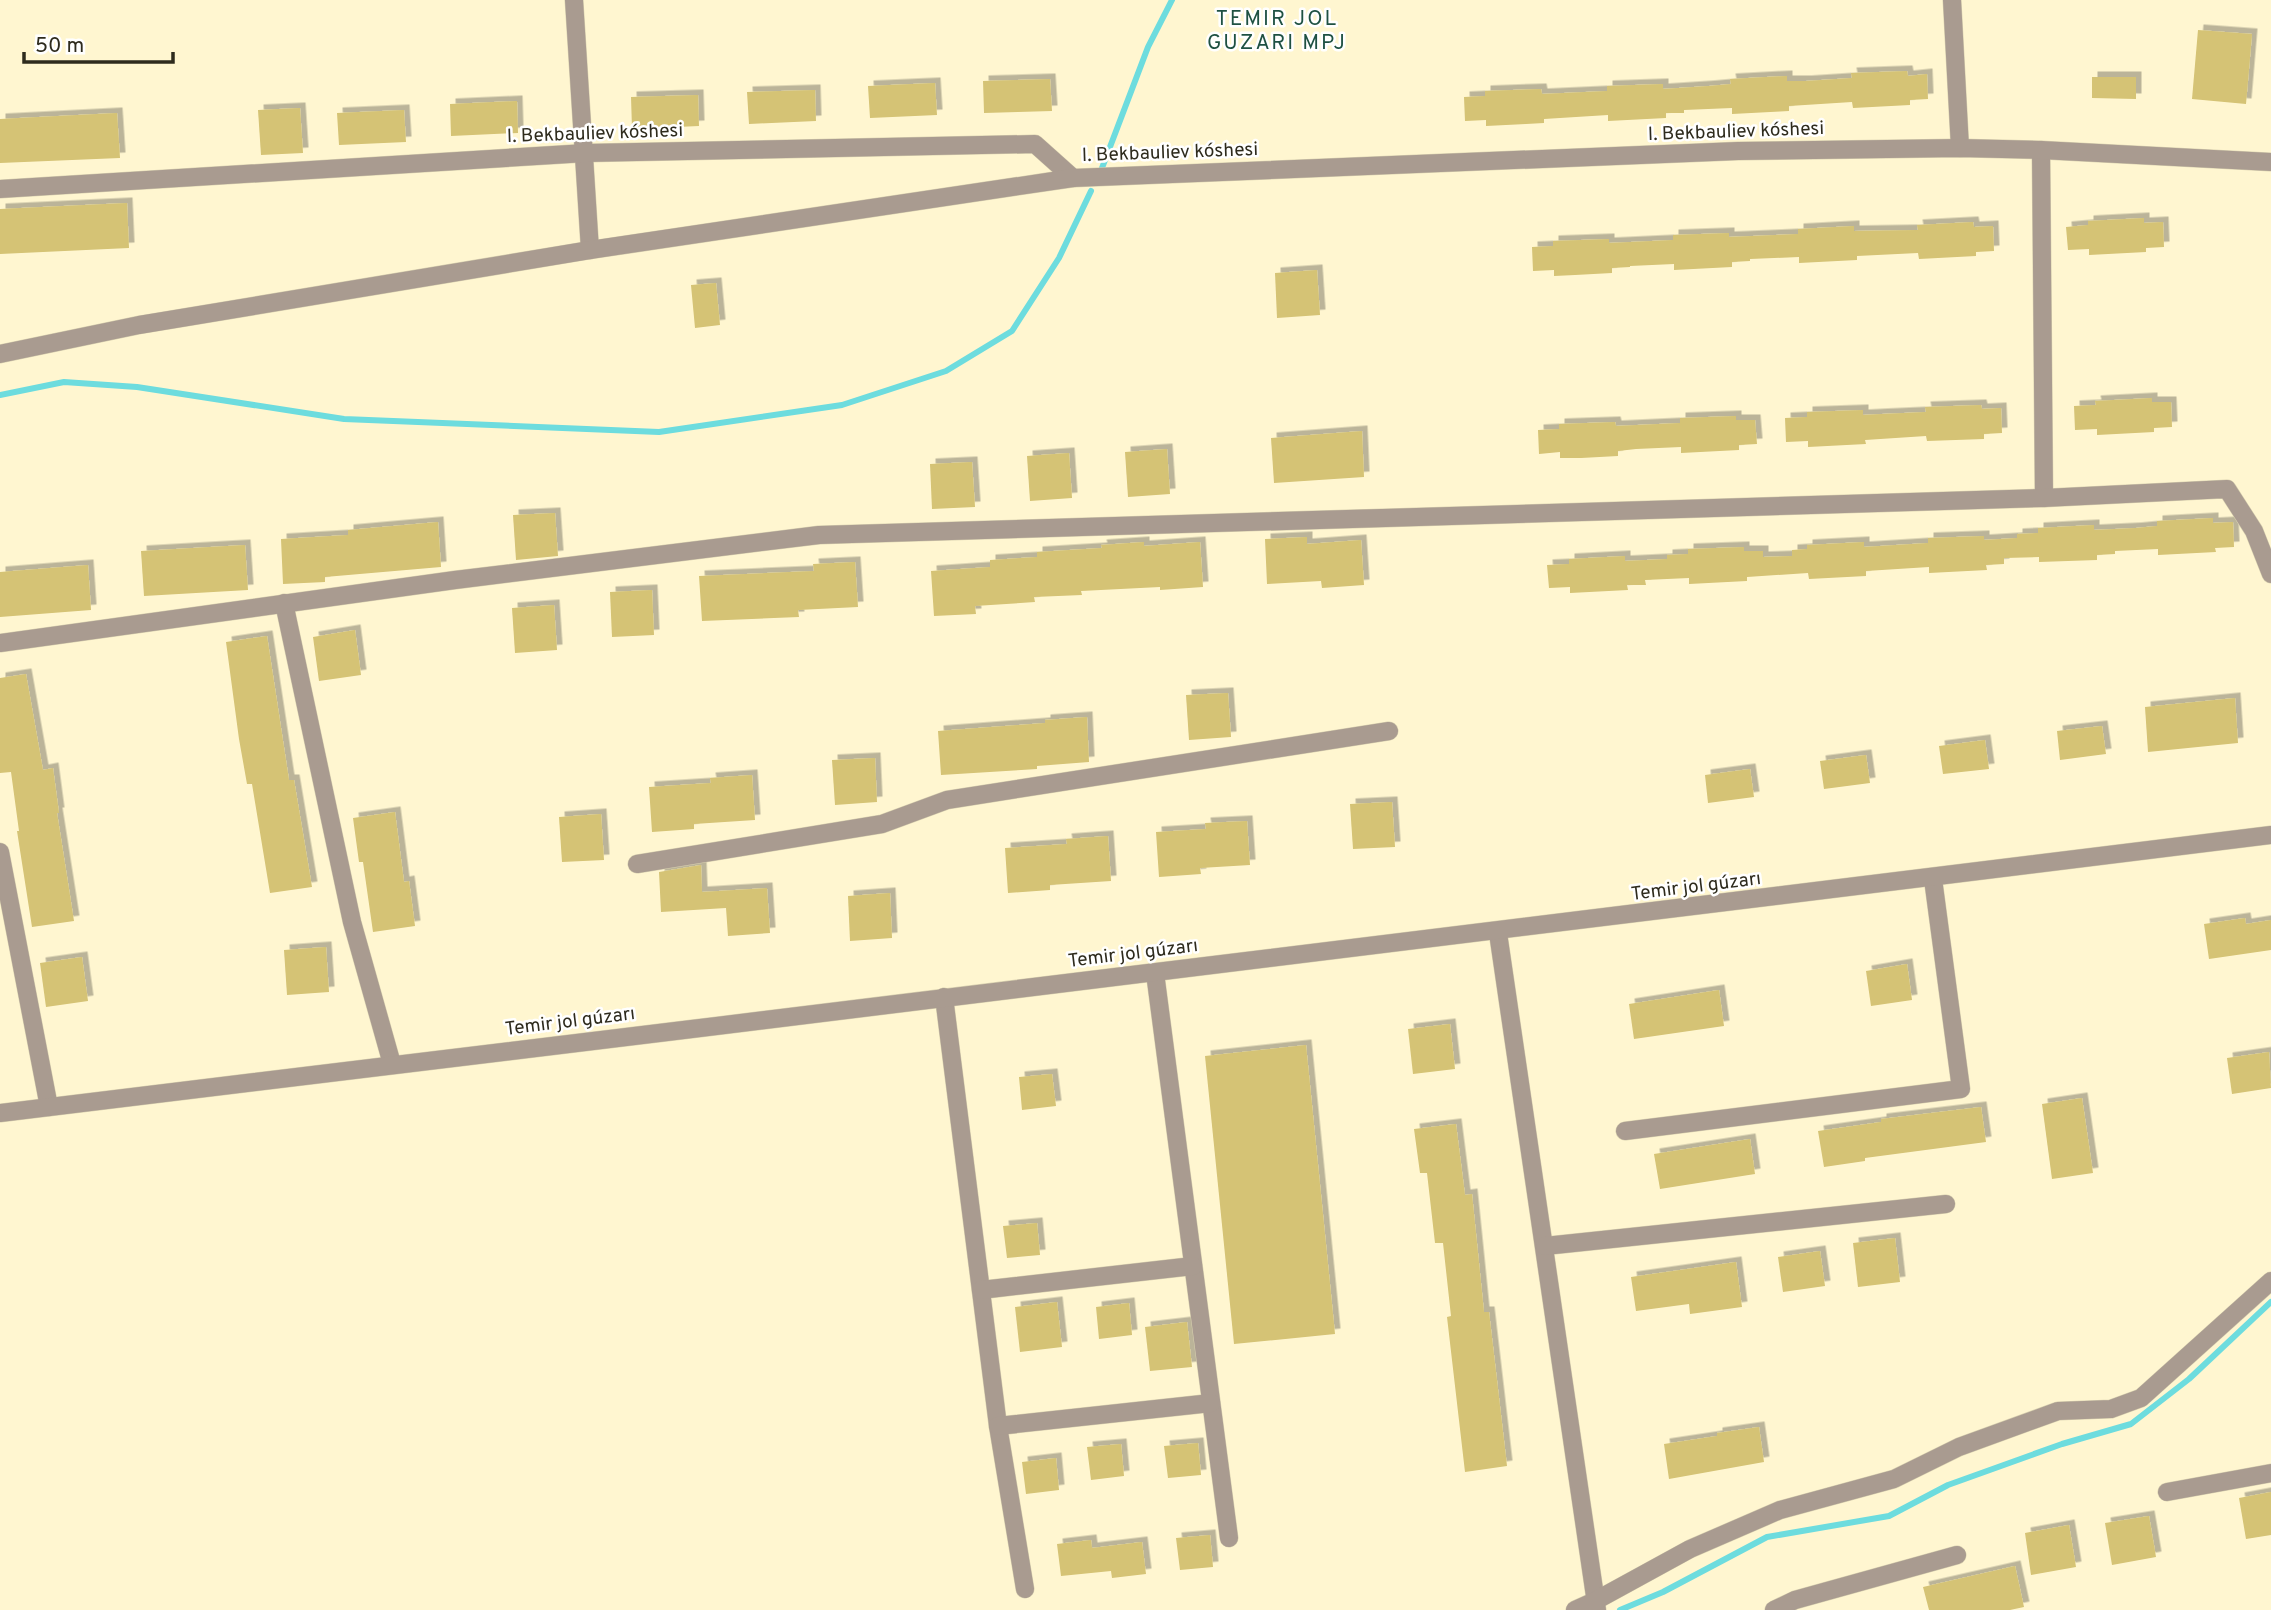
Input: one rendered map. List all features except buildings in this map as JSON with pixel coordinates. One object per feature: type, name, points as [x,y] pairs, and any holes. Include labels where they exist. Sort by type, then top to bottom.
[{"type":"street","points":[[574,0],[586,153],[590,250]]},
{"type":"street","points":[[1952,0],[1960,148]]},
{"type":"street","name":"I. Bekbauliev kóshesi","points":[[0,189],[586,153],[1035,144],[1073,178],[1738,151],[1960,148],[2271,162]]},
{"type":"street","points":[[2041,150],[2044,498]]},
{"type":"street","points":[[0,354],[139,325],[590,250],[1073,178]]},
{"type":"street","points":[[0,643],[284,603],[819,535],[2044,498],[2228,489],[2254,531],[2271,574]]},
{"type":"street","points":[[284,603],[352,922],[392,1064]]},
{"type":"street","points":[[637,864],[882,824],[947,800],[1389,731]]},
{"type":"street","name":"Temir jol gúzarı","points":[[0,1113],[944,997],[1498,933],[2271,835]]},
{"type":"street","points":[[0,852],[49,1107]]},
{"type":"street","points":[[1625,1131],[1961,1088],[1933,879]]},
{"type":"street","points":[[1498,933],[1596,1606]]},
{"type":"street","points":[[1155,973],[1229,1538]]},
{"type":"street","points":[[944,997],[998,1426],[1025,1589]]},
{"type":"street","points":[[1545,1246],[1945,1204]]},
{"type":"street","points":[[981,1290],[1193,1266]]},
{"type":"street","points":[[1575,1610],[1596,1606],[1690,1549],[1780,1510],[1894,1479],[1959,1447],[2059,1411],[2110,1409],[2141,1398],[2271,1281]]},
{"type":"street","points":[[998,1426],[1211,1403]]},
{"type":"street","points":[[2167,1492],[2271,1473]]},
{"type":"street","points":[[1774,1610],[1795,1600],[1957,1555]]},
{"type":"waterway","points":[[1102,168],[1148,47],[1172,0]]},
{"type":"waterway","points":[[0,395],[64,382],[137,387],[344,419],[659,432],[842,405],[946,371],[1012,331],[1059,258],[1091,191]]},
{"type":"waterway","points":[[1620,1610],[1663,1592],[1767,1537],[1889,1516],[1948,1485],[2062,1444],[2131,1424],[2189,1379],[2271,1302]]},
{"type":"district","name":"TEMIR JOL GUZARI MPJ","points":[[1277,31]]}]
